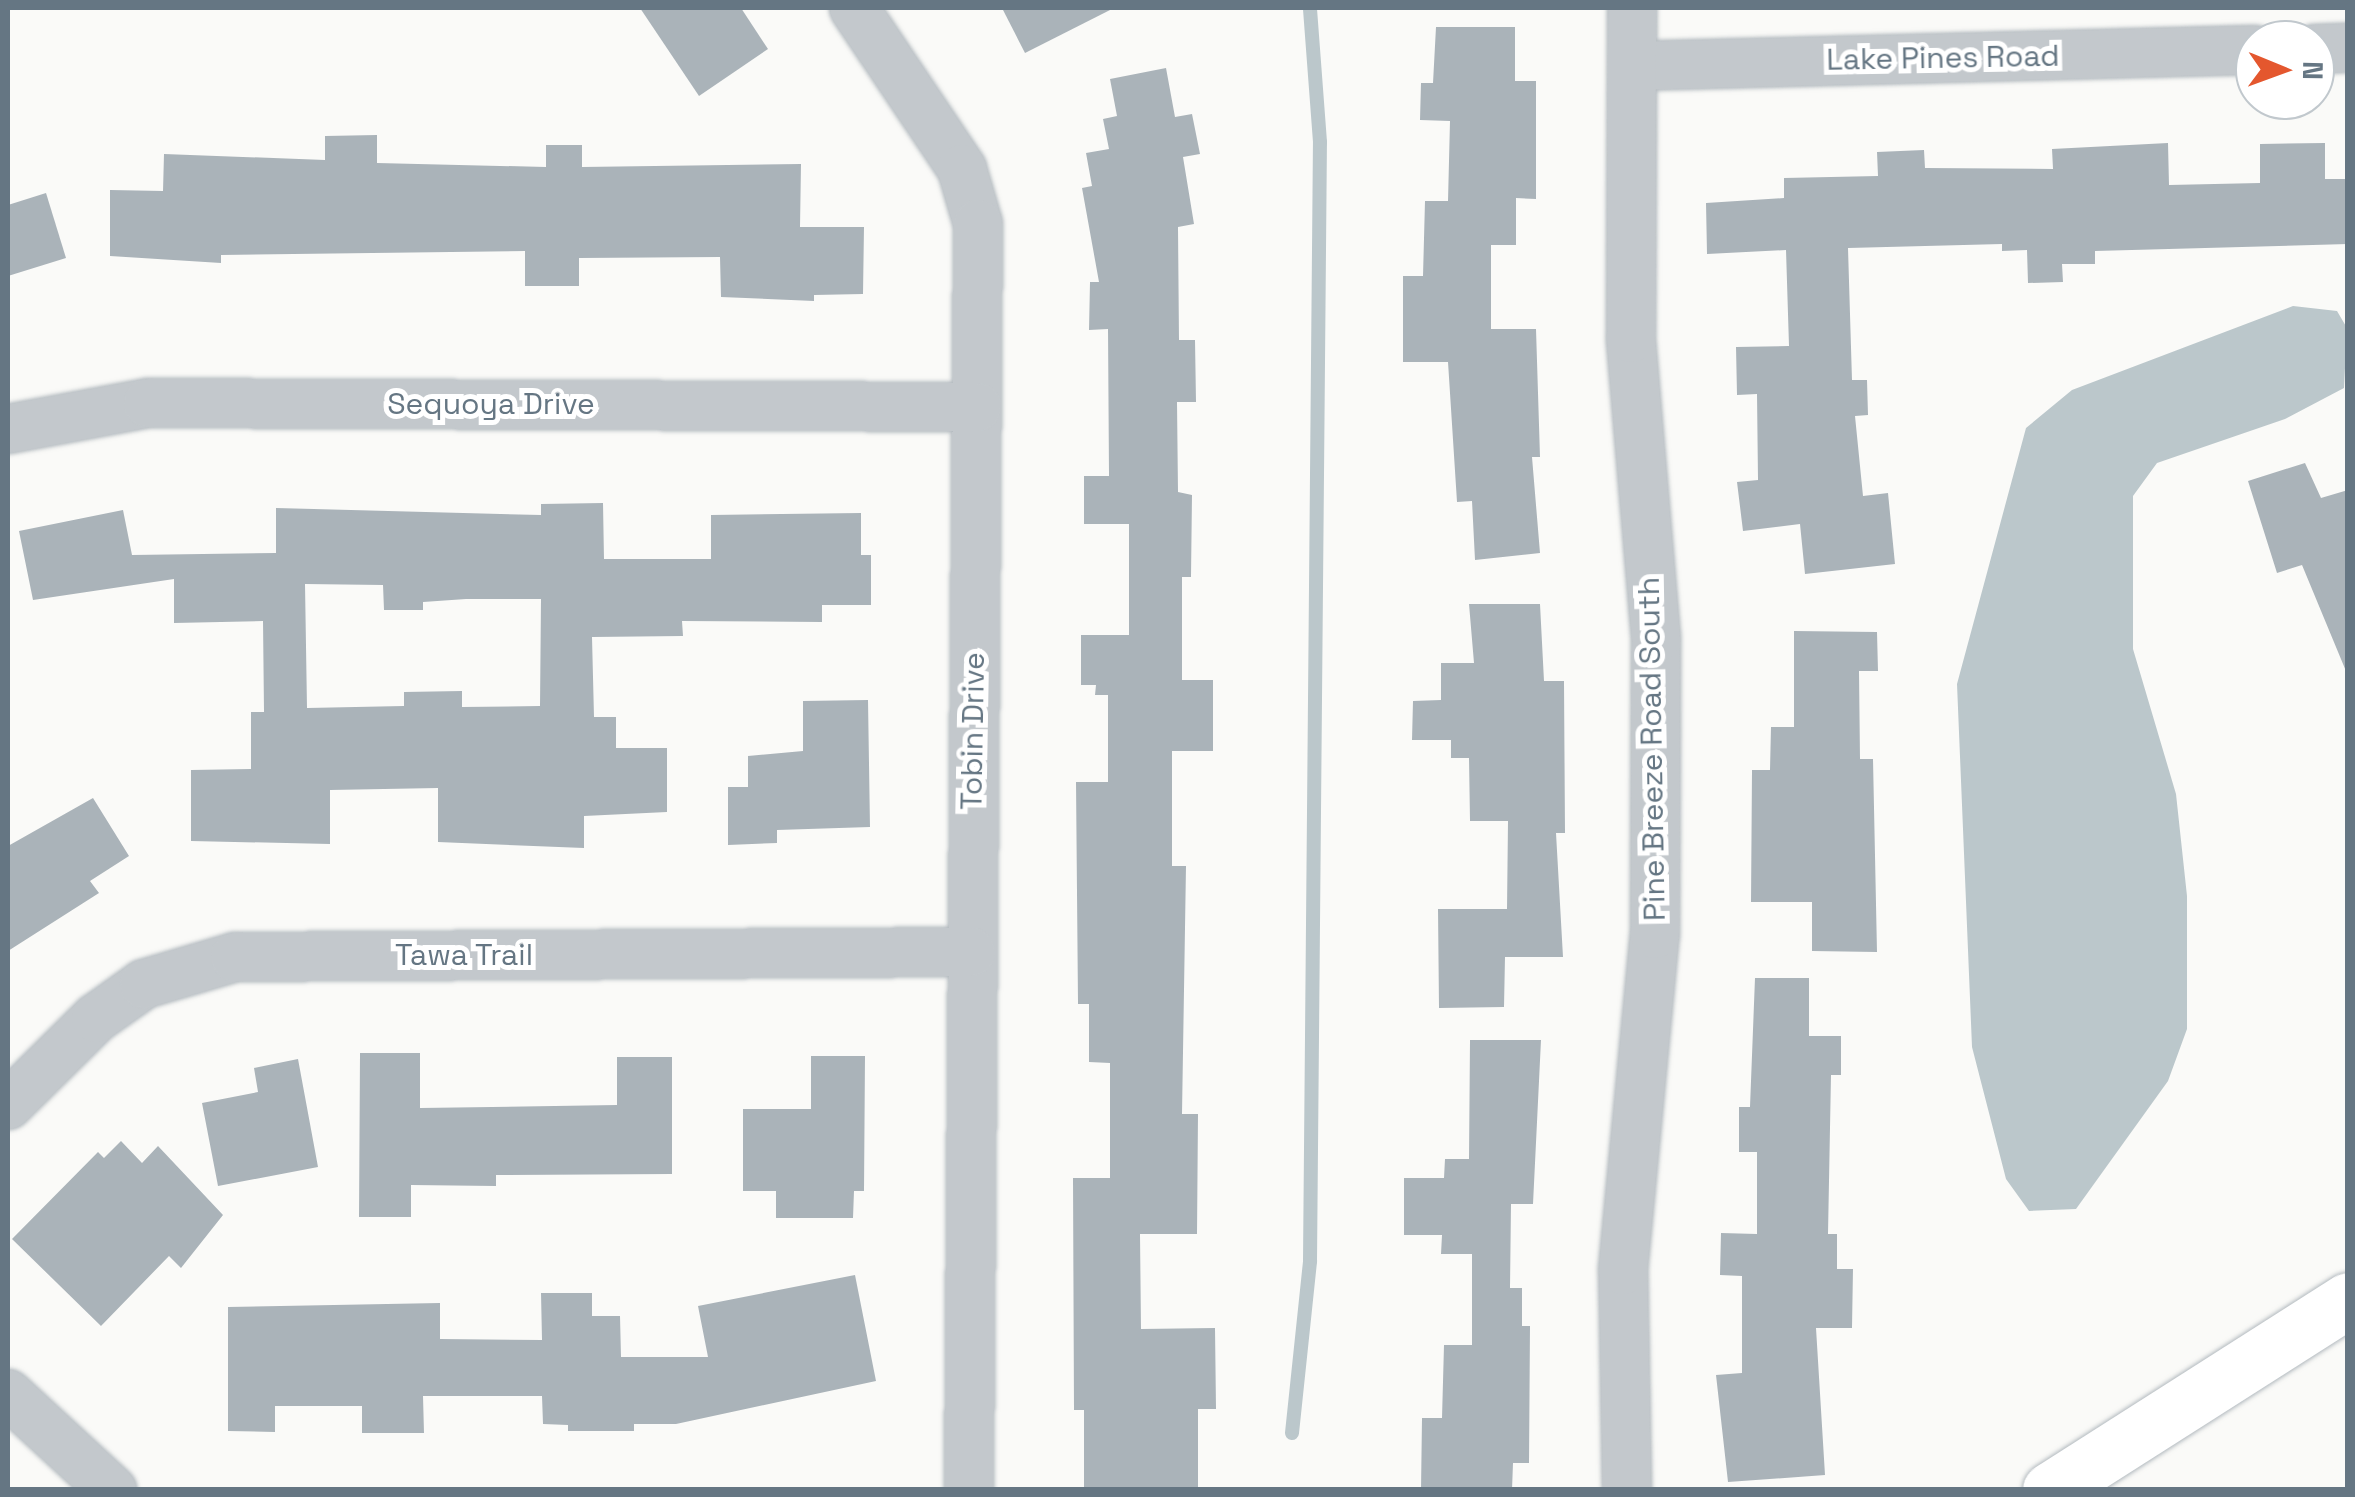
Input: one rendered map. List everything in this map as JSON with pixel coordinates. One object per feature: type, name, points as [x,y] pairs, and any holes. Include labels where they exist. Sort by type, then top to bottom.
[{"type":"main road","points":[[2050,1490],[2348,1300]]},
{"type":"street","name":"Tobin Drive","points":[[854,8],[962,170],[978,224],[968,1490]]},
{"type":"street","name":"Pine Breeze Road South","points":[[1627,1490],[1623,1270],[1656,934],[1656,638],[1632,338],[1632,8]]},
{"type":"street","name":"Lake Pines Road","points":[[1632,66],[2235,51]]},
{"type":"street","name":"Sequoya Drive","points":[[8,429],[148,403],[977,406]]},
{"type":"street","name":"Tawa Trail","points":[[8,1105],[96,1018],[144,984],[235,957],[971,952]]},
{"type":"street","points":[[8,1394],[87,1474],[112,1490]]},
{"type":"shaded area","points":[[2293,306],[2337,311],[2347,328],[2344,388],[2285,419],[2157,463],[2133,496],[2133,649],[2176,794],[2187,896],[2187,1029],[2168,1081],[2076,1209],[2029,1211],[2006,1179],[1972,1047],[1957,684],[2026,428],[2072,390]]},
{"type":"building","points":[[640,8],[741,8],[768,49],[699,96]]},
{"type":"building","points":[[1002,8],[1114,8],[1025,53]]},
{"type":"building","points":[[1436,27],[1515,27],[1515,81],[1536,81],[1536,199],[1516,198],[1516,245],[1491,245],[1491,329],[1536,329],[1540,457],[1532,457],[1540,553],[1475,560],[1472,501],[1457,502],[1448,362],[1403,362],[1403,276],[1423,276],[1425,201],[1448,201],[1450,121],[1420,120],[1421,83],[1433,83]]},
{"type":"building","points":[[1166,68],[1175,117],[1192,114],[1200,154],[1183,157],[1194,224],[1178,227],[1179,340],[1195,340],[1196,402],[1177,402],[1178,492],[1192,495],[1191,577],[1182,577],[1182,680],[1213,680],[1213,751],[1172,751],[1172,866],[1186,866],[1182,1114],[1198,1114],[1197,1234],[1140,1234],[1141,1329],[1215,1328],[1216,1409],[1198,1409],[1198,1490],[1084,1490],[1084,1410],[1074,1410],[1073,1178],[1110,1178],[1110,1063],[1089,1062],[1089,1004],[1078,1004],[1076,782],[1108,782],[1108,695],[1095,695],[1096,685],[1081,685],[1081,635],[1129,635],[1129,524],[1084,524],[1084,476],[1109,476],[1108,329],[1089,330],[1090,282],[1099,282],[1082,188],[1092,186],[1086,153],[1109,149],[1103,119],[1117,116],[1110,79]]},
{"type":"building","points":[[377,135],[377,163],[546,167],[546,145],[582,145],[582,167],[801,164],[800,227],[864,227],[863,294],[814,295],[814,301],[721,297],[720,257],[579,258],[579,286],[525,286],[525,251],[221,255],[221,263],[110,256],[110,190],[163,191],[164,154],[325,160],[325,136]]},
{"type":"building","points":[[2168,143],[2169,185],[2260,183],[2260,144],[2325,143],[2325,179],[2348,179],[2348,244],[2095,251],[2095,264],[2062,264],[2063,282],[2028,283],[2027,250],[2002,251],[2002,244],[1848,248],[1852,380],[1867,380],[1868,415],[1855,416],[1863,496],[1888,493],[1895,564],[1805,574],[1800,524],[1743,531],[1737,482],[1758,480],[1757,394],[1737,395],[1736,347],[1789,346],[1786,250],[1707,254],[1706,203],[1784,198],[1784,178],[1878,176],[1877,152],[1924,150],[1925,168],[2053,169],[2052,149]]},
{"type":"building","points":[[46,193],[66,258],[8,276],[8,205]]},
{"type":"building","points":[[2305,463],[2321,498],[2348,490],[2348,676],[2302,565],[2277,573],[2248,481]]},
{"type":"building","points":[[603,503],[604,559],[711,559],[711,515],[861,513],[861,555],[871,555],[871,605],[822,605],[822,622],[682,621],[683,636],[592,637],[594,717],[616,717],[616,748],[667,748],[667,812],[584,816],[584,848],[438,842],[438,788],[330,790],[330,844],[191,841],[191,770],[251,769],[251,712],[264,712],[263,621],[174,623],[174,579],[33,600],[19,531],[123,510],[132,555],[276,553],[276,508],[541,515],[541,504]],"holes":[[[305,584],[383,585],[384,610],[423,610],[423,602],[541,599],[540,706],[462,707],[462,691],[404,692],[404,706],[307,708]]]},
{"type":"building","points":[[1469,604],[1540,604],[1544,681],[1564,681],[1565,833],[1556,833],[1563,957],[1505,957],[1504,1007],[1439,1008],[1438,909],[1507,909],[1508,821],[1470,821],[1469,758],[1451,758],[1451,740],[1412,740],[1413,701],[1441,700],[1441,663],[1474,663]]},
{"type":"building","points":[[1794,631],[1877,632],[1878,671],[1859,671],[1860,759],[1873,759],[1877,952],[1812,951],[1812,902],[1751,902],[1752,770],[1770,770],[1771,727],[1794,727]]},
{"type":"building","points":[[868,700],[870,827],[777,830],[777,843],[728,845],[728,787],[748,787],[748,756],[803,751],[803,701]]},
{"type":"building","points":[[93,798],[129,856],[90,881],[99,893],[8,951],[8,846]]},
{"type":"building","points":[[1755,978],[1809,978],[1809,1036],[1841,1036],[1841,1075],[1831,1075],[1828,1234],[1837,1234],[1837,1269],[1853,1269],[1852,1328],[1816,1328],[1825,1475],[1728,1482],[1716,1375],[1742,1373],[1742,1276],[1720,1275],[1721,1233],[1757,1234],[1757,1152],[1739,1152],[1739,1107],[1750,1107]]},
{"type":"building","points":[[1470,1040],[1541,1040],[1533,1204],[1511,1204],[1510,1288],[1522,1288],[1522,1326],[1530,1326],[1529,1463],[1513,1463],[1512,1490],[1421,1490],[1422,1418],[1442,1418],[1444,1345],[1472,1345],[1472,1254],[1441,1254],[1442,1235],[1404,1235],[1404,1178],[1444,1178],[1445,1159],[1469,1159]]},
{"type":"building","points":[[360,1053],[420,1053],[420,1108],[617,1105],[617,1057],[672,1057],[672,1174],[496,1175],[496,1186],[411,1185],[411,1217],[359,1217]]},
{"type":"building","points":[[811,1056],[865,1056],[864,1191],[854,1191],[853,1218],[776,1218],[776,1191],[743,1191],[743,1109],[811,1109]]},
{"type":"building","points":[[298,1059],[318,1167],[218,1186],[202,1103],[258,1092],[254,1068]]},
{"type":"building","points":[[121,1141],[142,1163],[158,1146],[223,1215],[181,1268],[169,1256],[101,1326],[12,1239],[98,1152],[104,1158]]},
{"type":"building","points":[[855,1275],[876,1381],[676,1424],[634,1424],[634,1431],[568,1431],[568,1425],[543,1424],[542,1396],[423,1396],[424,1433],[362,1433],[362,1406],[275,1406],[275,1432],[228,1431],[228,1307],[440,1303],[440,1339],[542,1340],[541,1293],[592,1293],[592,1316],[620,1316],[621,1357],[708,1357],[698,1306]]},
{"type":"waterway","points":[[1292,1433],[1310,1261],[1320,142],[1310,8]]}]
